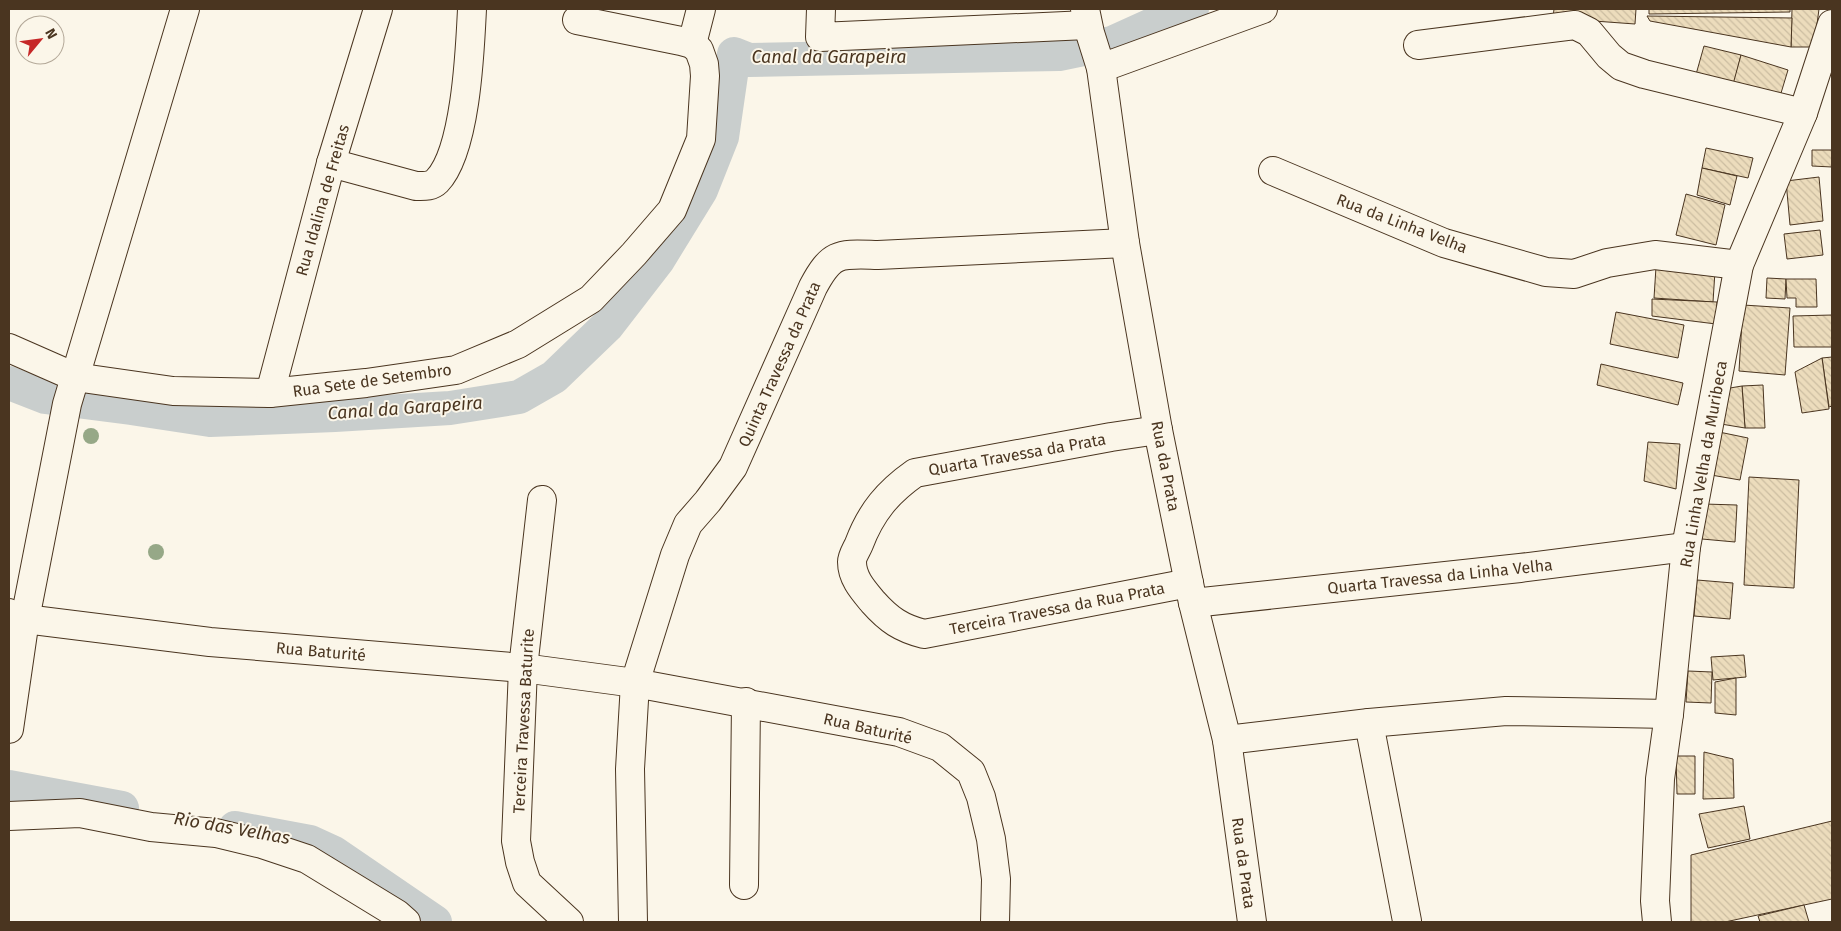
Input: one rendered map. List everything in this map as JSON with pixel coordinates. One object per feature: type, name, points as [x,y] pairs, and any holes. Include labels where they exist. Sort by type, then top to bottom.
[{"type":"street","points":[[9,729],[17,616],[71,390],[185,9]]},
{"type":"street","name":"Rua Idalina de Freitas","points":[[270,393],[331,163],[378,9]]},
{"type":"street","points":[[331,163],[416,186],[428,186],[437,181],[448,162],[459,131],[469,66],[472,9]]},
{"type":"street","points":[[578,20],[690,43],[701,9]]},
{"type":"street","points":[[820,9],[820,37],[1092,38],[1262,9]]},
{"type":"street","name":"Rua Linha Velha da Muribeca","points":[[1657,922],[1655,901],[1660,778],[1669,714],[1686,547],[1739,265],[1803,113],[1832,24]]},
{"type":"street","points":[[1418,45],[1575,26],[1589,32],[1621,66],[1644,74],[1803,113]]},
{"type":"street","name":"Rua da Prata","points":[[1092,38],[1158,430],[1191,593],[1226,740],[1252,922]]},
{"type":"street","name":"Rua Sete de Setembro","points":[[71,390],[270,393],[366,383],[456,370],[518,344],[591,299],[634,254],[672,210],[701,139],[705,76],[701,53],[690,43]]},
{"type":"street","name":"Rua da Linha Velha","points":[[1273,171],[1444,243],[1546,272],[1574,274],[1607,263],[1654,255],[1739,265]]},
{"type":"street","name":"Quinta Travessa da Prata","points":[[635,683],[675,555],[688,524],[708,502],[734,467],[813,287],[822,269],[834,258],[844,254],[878,255],[1126,242]]},
{"type":"street","points":[[9,348],[71,390]]},
{"type":"street","name":"Quarta Travessa da Prata","points":[[924,634],[907,630],[883,612],[862,590],[854,576],[852,561],[862,537],[878,506],[898,485],[915,473],[1158,430]]},
{"type":"street","name":"Terceira Travessa Baturite","points":[[542,500],[523,668],[516,841],[527,883],[569,922]]},
{"type":"street","name":"Quarta Travessa da Linha Velha","points":[[1191,593],[1520,568],[1686,547]]},
{"type":"street","name":"Terceira Travessa da Rua Prata","points":[[924,634],[1191,593]]},
{"type":"street","name":"Rua Baturité","points":[[17,616],[210,642],[523,668],[635,683],[900,732],[940,747],[971,772],[981,797],[991,839],[996,879],[995,922]]},
{"type":"street","points":[[633,922],[630,769],[635,683]]},
{"type":"street","points":[[744,885],[746,702]]},
{"type":"street","points":[[1226,740],[1370,722],[1506,711],[1669,714]]},
{"type":"street","points":[[1370,722],[1407,921]]},
{"type":"street","points":[[9,816],[80,813],[151,827],[216,833],[262,844],[307,859],[397,914],[406,922]]},
{"type":"building","points":[[1554,9],[1636,9],[1635,24],[1553,18]]},
{"type":"building","points":[[1649,9],[1790,9],[1790,12],[1649,14]]},
{"type":"building","points":[[1792,9],[1819,9],[1814,47],[1791,47]]},
{"type":"building","points":[[1647,16],[1792,18],[1791,47],[1650,21]]},
{"type":"building","points":[[1704,46],[1741,55],[1733,88],[1695,78]]},
{"type":"building","points":[[1741,55],[1788,70],[1778,103],[1732,88]]},
{"type":"building","points":[[1706,148],[1753,158],[1748,178],[1702,168]]},
{"type":"building","points":[[1812,150],[1832,150],[1832,167],[1812,166]]},
{"type":"building","points":[[1702,168],[1737,176],[1730,205],[1697,195]]},
{"type":"building","points":[[1819,177],[1823,221],[1790,225],[1786,181]]},
{"type":"building","points":[[1686,194],[1725,205],[1716,245],[1676,235]]},
{"type":"building","points":[[1820,230],[1823,255],[1787,259],[1784,234]]},
{"type":"building","points":[[1656,267],[1715,271],[1713,302],[1654,298]]},
{"type":"building","points":[[1767,278],[1786,279],[1785,299],[1766,298]]},
{"type":"building","points":[[1786,279],[1816,279],[1817,307],[1796,307],[1796,298],[1787,298]]},
{"type":"building","points":[[1652,299],[1717,302],[1716,324],[1652,316]]},
{"type":"building","points":[[1743,305],[1790,308],[1785,375],[1739,371]]},
{"type":"building","points":[[1616,312],[1684,325],[1678,358],[1610,344]]},
{"type":"building","points":[[1832,315],[1832,347],[1794,347],[1793,316]]},
{"type":"building","points":[[1832,357],[1832,406],[1829,407],[1822,358]]},
{"type":"building","points":[[1822,358],[1829,409],[1802,413],[1795,372]]},
{"type":"building","points":[[1601,364],[1683,383],[1678,405],[1597,385]]},
{"type":"building","points":[[1763,385],[1765,428],[1745,428],[1742,386]]},
{"type":"building","points":[[1742,386],[1745,428],[1721,424],[1724,389]]},
{"type":"building","points":[[1719,432],[1748,438],[1740,480],[1711,475]]},
{"type":"building","points":[[1648,442],[1680,444],[1676,489],[1644,481]]},
{"type":"building","points":[[1749,477],[1799,480],[1794,588],[1744,585]]},
{"type":"building","points":[[1704,504],[1737,505],[1735,542],[1702,539]]},
{"type":"building","points":[[1697,580],[1733,583],[1730,619],[1694,616]]},
{"type":"building","points":[[1744,655],[1746,677],[1713,680],[1711,657]]},
{"type":"building","points":[[1688,671],[1712,672],[1711,703],[1686,702]]},
{"type":"building","points":[[1736,678],[1736,715],[1715,713],[1715,682]]},
{"type":"building","points":[[1704,752],[1733,759],[1734,798],[1703,799]]},
{"type":"building","points":[[1676,756],[1695,756],[1695,794],[1677,794]]},
{"type":"building","points":[[1744,806],[1750,839],[1708,848],[1699,814]]},
{"type":"building","points":[[1832,821],[1832,899],[1725,922],[1691,922],[1691,855]]},
{"type":"building","points":[[1804,905],[1809,922],[1760,922],[1758,916]]},
{"type":"waterway","name":"Canal da Garapeira","points":[[9,383],[45,397],[210,420],[450,408],[519,397],[554,377],[607,326],[658,260],[701,190],[722,137],[734,54],[749,60],[1059,54],[1112,43],[1176,14],[1192,9]]},
{"type":"waterway","name":"Rio das Velhas","points":[[9,787],[122,808]]},
{"type":"waterway","name":"Rio das Velhas","points":[[235,828],[310,842],[334,853],[435,922]]}]
